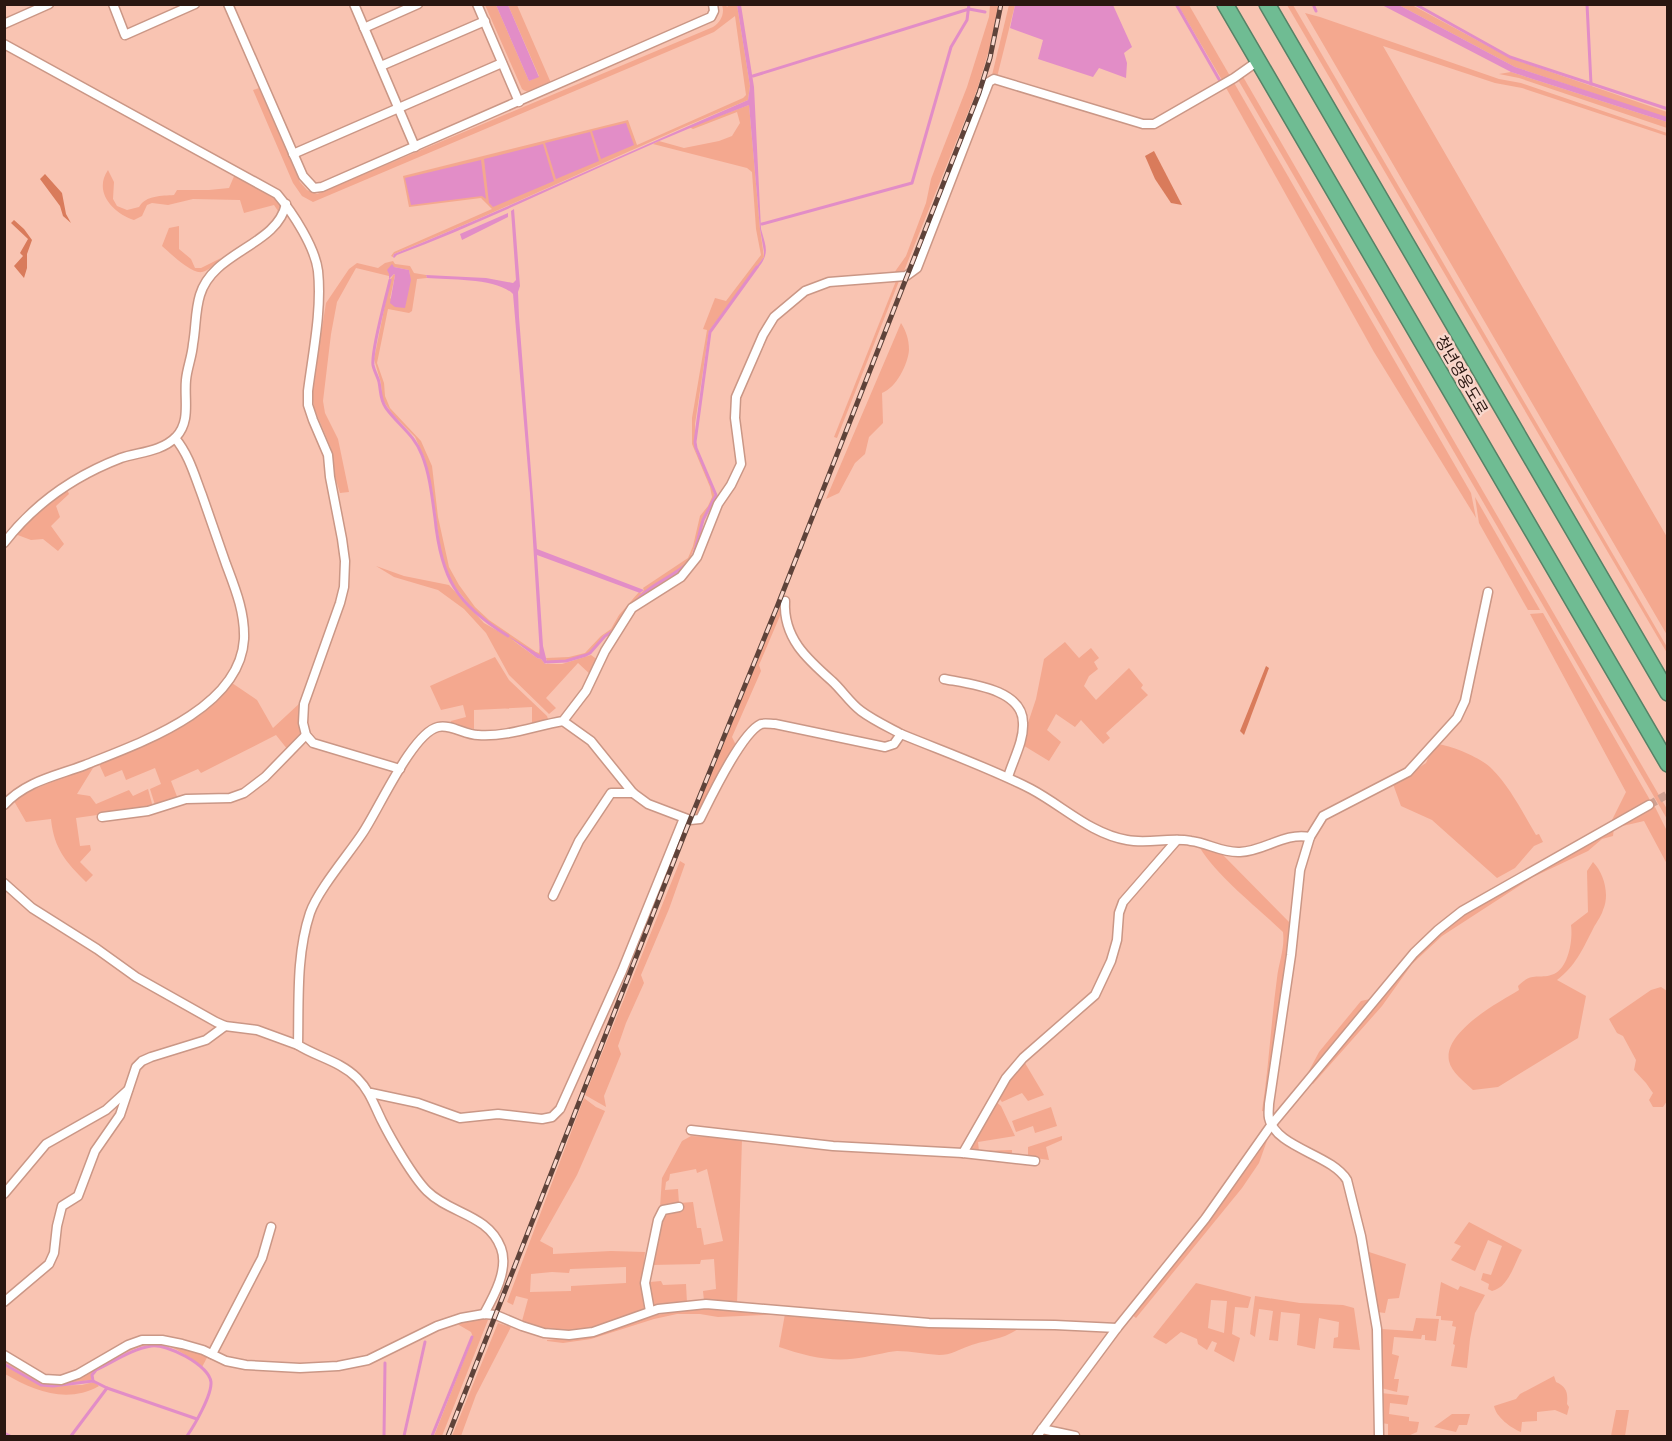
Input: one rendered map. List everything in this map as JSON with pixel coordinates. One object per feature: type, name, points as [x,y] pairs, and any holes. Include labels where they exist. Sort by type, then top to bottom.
[{"type":"highway","name":"청년영웅도로","points":[[1225,4],[1668,764]]},
{"type":"highway","name":"청년영웅도로","points":[[1267,4],[1668,693]]},
{"type":"street","points":[[4,24],[49,4]]},
{"type":"street","points":[[113,4],[125,35],[195,4]]},
{"type":"street","points":[[228,4],[303,177],[314,188],[322,187],[416,147],[711,17],[714,11],[713,4]]},
{"type":"street","points":[[354,4],[416,147]]},
{"type":"street","points":[[364,28],[418,4]]},
{"type":"street","points":[[477,4],[519,102]]},
{"type":"street","points":[[381,66],[485,21]]},
{"type":"street","points":[[4,44],[277,194],[286,204],[308,244],[318,271],[318,299],[308,405],[328,456],[345,561],[344,587],[340,603],[304,704],[303,723],[306,735],[313,744],[400,769]]},
{"type":"street","points":[[298,1045],[301,960],[310,912],[317,898],[364,831],[400,769],[424,737],[437,727],[476,735],[499,735],[526,731],[563,721],[586,691],[605,651],[632,608],[681,577],[697,557],[718,504],[741,464],[735,418],[736,397],[763,335],[774,317],[805,291],[829,282],[906,276],[917,268],[989,82],[994,79],[1143,124],[1154,124],[1234,78],[1258,61]]},
{"type":"street","points":[[293,154],[502,63]]},
{"type":"street","points":[[4,543],[19,525],[61,487],[92,470],[123,458],[152,451],[175,438],[181,430],[187,406],[186,383],[200,294],[206,281],[231,256],[277,225],[284,214],[286,204]]},
{"type":"street","points":[[4,805],[42,779],[83,766],[175,726],[211,700],[230,678],[237,665],[244,640],[244,626],[238,596],[191,462],[175,438]]},
{"type":"street","points":[[1379,1437],[1377,1329],[1361,1236],[1347,1180],[1334,1167],[1286,1140],[1269,1119],[1269,1104],[1291,955],[1300,870],[1310,837],[1323,816],[1408,772],[1457,718],[1465,701],[1488,592]]},
{"type":"street","points":[[785,601],[784,613],[792,637],[805,656],[833,681],[860,711],[901,734],[1008,777],[1113,837],[1131,841],[1193,841],[1218,850],[1239,852],[1253,850],[1297,834],[1310,837]]},
{"type":"street","points":[[944,678],[1009,697],[1021,708],[1023,723],[1021,737],[1008,777]]},
{"type":"street","points":[[563,721],[591,741],[633,794],[648,804],[690,820],[700,819],[736,753],[749,734],[761,724],[775,724],[885,747],[894,744],[901,734]]},
{"type":"street","points":[[102,817],[148,811],[186,799],[230,798],[244,793],[265,777],[306,735]]},
{"type":"street","points":[[553,896],[579,841],[611,793],[633,794]]},
{"type":"street","points":[[1075,1437],[1040,1433],[1117,1328],[1206,1219],[1272,1124],[1414,953],[1462,911],[1649,805]]},
{"type":"street","points":[[371,1093],[417,1103],[460,1118],[498,1114],[535,1119],[552,1117],[560,1109],[622,971],[684,818]]},
{"type":"street","points":[[963,1153],[1006,1078],[1017,1064],[1095,995],[1111,961],[1123,902],[1177,840]]},
{"type":"street","points":[[4,883],[32,908],[136,977],[225,1026],[257,1030],[298,1045],[345,1067],[371,1093],[394,1142],[426,1191],[486,1226],[496,1239],[502,1251],[501,1270],[497,1288],[484,1314]]},
{"type":"street","points":[[4,1302],[49,1264],[54,1253],[62,1206],[78,1196],[95,1151],[120,1115],[132,1075],[142,1061],[206,1040],[225,1026]]},
{"type":"street","points":[[4,1194],[46,1144],[106,1110],[128,1090]]},
{"type":"street","points":[[691,1130],[832,1146],[963,1153],[1035,1161]]},
{"type":"street","points":[[650,1311],[645,1283],[658,1220],[663,1210],[679,1207]]},
{"type":"street","points":[[212,1354],[262,1258],[271,1227]]},
{"type":"street","points":[[4,1355],[44,1379],[61,1380],[78,1374],[128,1345],[142,1340],[162,1340],[182,1344],[226,1361],[246,1365],[300,1368],[338,1366],[369,1360],[437,1326],[461,1318],[484,1314],[496,1315],[544,1333],[569,1335],[593,1332],[658,1309],[706,1304],[929,1323],[1055,1324],[1117,1328]]},
{"type":"shaded area","points":[[485,5],[496,5],[529,81],[539,76],[508,5],[517,5],[551,83],[529,92],[522,89]]},
{"type":"shaded area","points":[[496,5],[508,5],[539,77],[529,81]]},
{"type":"shaded area","points":[[722,5],[727,7],[737,5],[750,86],[748,100],[394,254],[393,257],[391,256],[394,252],[492,209],[481,198],[409,207],[403,176],[628,120],[637,145],[743,98],[746,95],[735,16],[714,32],[313,202],[302,196],[293,183],[253,90],[259,88],[300,182],[307,190],[317,194],[713,27],[722,17]]},
{"type":"shaded area","points":[[737,5],[741,5],[754,87],[761,229],[766,250],[758,268],[764,252],[760,229],[749,105],[704,122],[393,257],[394,254],[748,100],[750,86]]},
{"type":"shaded area","points":[[990,5],[999,5],[992,40],[977,90],[904,271],[894,273],[906,256],[926,203],[931,179],[967,87],[989,17]]},
{"type":"shaded area","points":[[1009,5],[1015,5],[997,77],[992,75]]},
{"type":"shaded area","points":[[1015,5],[1113,5],[1132,47],[1124,53],[1127,63],[1126,78],[1099,68],[1093,77],[1038,59],[1043,40],[1010,28]]},
{"type":"shaded area","points":[[1178,5],[1189,5],[1230,76],[1222,80]]},
{"type":"shaded area","points":[[1287,5],[1293,5],[1667,647],[1667,653]]},
{"type":"shaded area","points":[[1382,5],[1399,5],[1515,67],[1667,117],[1667,122],[1511,72]]},
{"type":"shaded area","points":[[1399,5],[1412,5],[1510,58],[1667,112],[1667,118],[1515,67]]},
{"type":"shaded area","points":[[1305,13],[1667,133],[1667,136],[1522,88],[1495,83],[1383,46],[1667,537],[1667,635]]},
{"type":"shaded area","points":[[1511,72],[1667,122],[1667,128],[1519,78],[1499,74]]},
{"type":"shaded area","points":[[1242,75],[1667,809],[1667,819],[1237,78]]},
{"type":"shaded area","points":[[1233,81],[1471,493],[1476,518],[1374,352],[1225,86]]},
{"type":"shaded area","points":[[749,105],[764,257],[709,331],[695,424],[695,449],[712,485],[715,498],[702,519],[689,561],[677,572],[638,598],[613,631],[604,635],[590,653],[566,661],[547,661],[546,658],[569,657],[585,653],[601,636],[611,629],[619,615],[639,592],[644,590],[643,588],[688,558],[700,516],[712,497],[692,444],[692,418],[707,330],[703,329],[715,298],[726,301],[761,255],[756,229],[752,172],[747,168],[653,144],[659,141],[684,148],[732,136],[740,123],[737,112],[693,129],[689,127]]},
{"type":"shaded area","points":[[626,123],[634,145],[601,159],[592,131]]},
{"type":"shaded area","points":[[590,132],[599,161],[556,179],[545,143]]},
{"type":"shaded area","points":[[543,144],[554,181],[493,207],[489,203],[484,159]]},
{"type":"shaded area","points":[[1154,151],[1182,205],[1171,203],[1155,179],[1145,156]]},
{"type":"shaded area","points":[[481,160],[486,199],[482,196],[411,205],[405,178]]},
{"type":"shaded area","points":[[108,170],[114,182],[113,199],[117,206],[127,210],[139,207],[150,198],[174,195],[177,190],[229,188],[235,174],[277,199],[281,207],[279,217],[274,205],[244,213],[240,200],[193,199],[168,205],[152,203],[147,205],[142,216],[134,220],[126,217],[107,201],[103,186]]},
{"type":"shaded area","points":[[45,174],[62,193],[66,214],[71,223],[63,216],[60,206],[40,179]]},
{"type":"shaded area","points":[[514,209],[520,286],[518,292],[519,317],[537,549],[644,590],[640,593],[537,555],[543,646],[547,662],[545,664],[508,636],[540,655],[530,493],[513,294],[506,289],[485,282],[427,278],[426,275],[486,278],[513,283],[516,280],[511,211]]},
{"type":"shaded area","points":[[508,213],[508,217],[462,240],[460,234]]},
{"type":"shaded area","points":[[14,220],[32,240],[27,254],[24,278],[14,266],[23,256],[20,253],[28,239],[11,223]]},
{"type":"shaded area","points":[[179,226],[179,249],[191,259],[195,268],[201,268],[221,258],[202,272],[192,270],[181,262],[162,246],[169,228]]},
{"type":"shaded area","points":[[393,261],[395,264],[410,266],[414,273],[426,275],[427,278],[417,279],[412,311],[409,313],[388,309],[377,363],[390,408],[421,441],[432,466],[438,517],[449,567],[475,607],[489,620],[536,652],[539,653],[540,647],[540,655],[538,656],[511,639],[545,664],[562,664],[591,655],[598,660],[591,675],[578,663],[546,698],[556,708],[549,714],[509,675],[486,633],[464,609],[438,590],[394,577],[376,566],[404,576],[449,585],[484,623],[505,635],[474,611],[452,583],[441,554],[432,489],[424,457],[415,437],[393,415],[382,399],[381,383],[374,359],[390,280],[394,274],[390,299],[410,275],[409,270],[394,267],[389,276],[356,268],[337,302],[323,401],[325,413],[338,439],[349,492],[340,493],[331,448],[314,408],[312,391],[326,303],[349,269],[357,263],[378,268]]},
{"type":"shaded area","points":[[392,264],[394,267],[409,270],[411,280],[405,308],[395,307],[390,303],[395,275],[389,279],[387,270]]},
{"type":"shaded area","points":[[896,281],[899,281],[837,438],[834,437]]},
{"type":"shaded area","points":[[901,323],[908,339],[908,356],[896,381],[882,393],[883,423],[869,437],[865,454],[855,463],[839,493],[826,499]]},
{"type":"shaded area","points":[[66,487],[69,494],[56,506],[60,517],[51,526],[64,544],[58,551],[43,539],[31,540],[15,534],[21,525]]},
{"type":"shaded area","points":[[1475,497],[1540,610],[1528,610],[1479,523]]},
{"type":"shaded area","points":[[781,604],[782,611],[759,665],[761,671],[732,737],[737,747],[699,816],[694,815]]},
{"type":"shaded area","points":[[1543,613],[1650,800],[1610,824],[1626,792],[1530,614]]},
{"type":"shaded area","points":[[1065,642],[1079,658],[1091,648],[1099,658],[1094,662],[1098,669],[1089,676],[1084,686],[1096,700],[1129,668],[1148,695],[1106,733],[1110,738],[1103,744],[1081,720],[1075,727],[1056,714],[1047,730],[1061,742],[1049,761],[1021,744],[1036,699],[1044,659]]},
{"type":"shaded area","points":[[495,657],[509,680],[548,719],[532,724],[532,707],[474,710],[474,729],[451,724],[451,721],[466,717],[463,705],[441,710],[430,686]]},
{"type":"shaded area","points":[[1266,666],[1269,668],[1244,735],[1240,731]]},
{"type":"shaded area","points":[[232,683],[257,700],[273,728],[301,702],[302,734],[288,750],[276,735],[201,773],[198,769],[171,781],[178,799],[155,805],[150,789],[161,784],[155,768],[126,780],[122,770],[105,777],[99,764],[154,741],[189,723],[219,699]]},
{"type":"shaded area","points":[[1438,744],[1466,753],[1492,769],[1543,842],[1534,846],[1515,868],[1497,878],[1432,820],[1401,806],[1393,784],[1426,763]]},
{"type":"shaded area","points":[[93,768],[77,794],[90,796],[96,804],[129,790],[133,796],[148,789],[153,807],[76,818],[80,846],[90,845],[91,850],[80,862],[93,875],[86,882],[58,847],[51,819],[26,822],[14,801],[42,786]]},
{"type":"shaded area","points":[[1654,805],[1667,831],[1667,864],[1644,821],[1614,828],[1613,836],[1602,839],[1588,851],[1533,877],[1442,936],[1412,964],[1382,1006],[1313,1084],[1310,1082],[1438,933],[1464,914]]},
{"type":"shaded area","points":[[1200,848],[1220,852],[1292,925],[1267,1112],[1262,1111],[1283,932],[1217,870]]},
{"type":"shaded area","points":[[680,861],[685,864],[641,975],[644,983],[618,1046],[621,1054],[604,1096],[606,1107],[585,1095]]},
{"type":"shaded area","points":[[1593,862],[1605,884],[1605,904],[1577,958],[1557,980],[1586,996],[1578,1038],[1498,1087],[1473,1090],[1452,1069],[1449,1050],[1463,1029],[1474,1019],[1519,990],[1518,986],[1523,981],[1532,977],[1554,974],[1563,965],[1570,945],[1571,925],[1588,912],[1587,871]]},
{"type":"shaded area","points":[[1661,987],[1667,991],[1667,1101],[1663,1107],[1653,1107],[1649,1100],[1653,1093],[1634,1070],[1636,1060],[1623,1036],[1617,1033],[1609,1019],[1651,990]]},
{"type":"shaded area","points":[[1370,999],[1301,1086],[1319,1052],[1361,1001]]},
{"type":"shaded area","points":[[1025,1063],[1044,1095],[1028,1101],[1022,1093],[1002,1102],[998,1097],[1009,1077]]},
{"type":"shaded area","points":[[584,1098],[605,1111],[577,1175],[540,1241],[553,1248],[553,1254],[645,1252],[642,1283],[646,1310],[620,1317],[620,1320],[594,1328],[560,1331],[522,1321],[528,1299],[516,1296],[513,1305],[507,1302]],"holes":[[[626,1267],[626,1283],[571,1286],[571,1291],[530,1292],[531,1274],[569,1273],[570,1269]]]},
{"type":"shaded area","points":[[995,1101],[1001,1106],[1015,1136],[978,1142],[979,1151],[1012,1150],[1012,1157],[965,1152]]},
{"type":"shaded area","points":[[1051,1107],[1057,1126],[1035,1133],[1033,1126],[1016,1132],[1012,1121]]},
{"type":"shaded area","points":[[1270,1132],[1259,1163],[1242,1188],[1136,1318],[1132,1315]]},
{"type":"shaded area","points":[[691,1136],[742,1139],[737,1305],[704,1301],[703,1291],[716,1289],[714,1259],[701,1260],[700,1264],[651,1265],[661,1219],[665,1212],[679,1203],[660,1207],[662,1178],[682,1141]],"holes":[[[696,1169],[697,1173],[707,1169],[723,1241],[704,1245],[701,1228],[697,1228],[693,1202],[679,1203],[678,1189],[665,1190],[670,1174]]]},
{"type":"shaded area","points":[[1062,1136],[1062,1140],[1046,1147],[1049,1160],[1028,1157],[1028,1147]]},
{"type":"shaded area","points":[[1469,1222],[1522,1250],[1507,1280],[1498,1289],[1492,1291],[1488,1289],[1489,1284],[1481,1280],[1483,1273],[1491,1275],[1502,1246],[1488,1240],[1475,1271],[1451,1260],[1461,1246],[1454,1243]]},
{"type":"shaded area","points":[[1369,1252],[1406,1264],[1399,1298],[1388,1299],[1385,1313],[1377,1312]]},
{"type":"shaded area","points":[[661,1281],[663,1285],[686,1284],[687,1303],[651,1308],[650,1282]]},
{"type":"shaded area","points":[[1441,1282],[1458,1290],[1460,1286],[1485,1295],[1475,1313],[1467,1368],[1451,1366],[1456,1327],[1452,1326],[1453,1321],[1441,1320],[1441,1316],[1436,1316]]},
{"type":"shaded area","points":[[1196,1283],[1251,1297],[1248,1308],[1235,1307],[1232,1334],[1240,1338],[1234,1362],[1214,1351],[1217,1343],[1212,1341],[1207,1350],[1198,1344],[1197,1339],[1181,1332],[1166,1344],[1153,1337]],"holes":[[[1211,1300],[1227,1301],[1224,1333],[1208,1328]]]},
{"type":"shaded area","points":[[1255,1296],[1354,1308],[1360,1350],[1333,1348],[1334,1338],[1338,1337],[1339,1322],[1319,1318],[1315,1349],[1297,1345],[1300,1314],[1281,1312],[1278,1341],[1269,1340],[1273,1311],[1259,1309],[1255,1337],[1250,1334]]},
{"type":"shaded area","points":[[711,1307],[940,1327],[1021,1327],[1001,1337],[947,1354],[897,1351],[854,1359],[811,1356],[779,1347],[785,1314],[718,1317],[677,1314],[591,1339],[563,1343],[547,1341],[591,1336],[657,1315]]},
{"type":"shaded area","points":[[1416,1318],[1439,1319],[1436,1341],[1425,1340],[1425,1335],[1422,1335],[1421,1339],[1394,1337],[1392,1354],[1399,1356],[1394,1379],[1399,1379],[1397,1392],[1381,1388],[1381,1329],[1413,1331]]},
{"type":"shaded area","points":[[488,1320],[442,1436],[434,1436],[473,1337],[471,1332],[458,1322]]},
{"type":"shaded area","points":[[498,1323],[511,1327],[476,1395],[461,1436],[452,1436]]},
{"type":"shaded area","points":[[155,1342],[209,1354],[202,1367],[171,1347],[153,1344],[127,1352],[95,1369],[91,1380],[52,1385],[41,1384],[5,1363],[5,1358],[58,1382],[128,1347]]},
{"type":"shaded area","points":[[5,1366],[42,1386],[82,1385],[94,1382],[99,1386],[75,1394],[51,1393],[27,1386],[5,1374]]},
{"type":"shaded area","points":[[1554,1376],[1556,1382],[1566,1391],[1569,1407],[1567,1415],[1555,1410],[1537,1412],[1537,1421],[1522,1422],[1521,1432],[1509,1425],[1495,1410],[1494,1406],[1516,1399],[1520,1394]]},
{"type":"shaded area","points":[[1381,1393],[1409,1396],[1407,1405],[1390,1403],[1389,1414],[1409,1417],[1409,1421],[1419,1422],[1417,1432],[1408,1436],[1388,1436],[1388,1424],[1381,1423]]},
{"type":"shaded area","points":[[1616,1410],[1629,1410],[1625,1436],[1611,1436]]},
{"type":"shaded area","points":[[1452,1414],[1470,1414],[1467,1425],[1459,1425],[1456,1432],[1434,1427]]},
{"type":"waterway","points":[[762,224],[912,183],[951,47],[967,20],[969,4]]},
{"type":"waterway","points":[[1176,4],[1220,81]]},
{"type":"waterway","points":[[1313,4],[1316,11]]},
{"type":"waterway","points":[[1415,4],[1510,57],[1668,109]]},
{"type":"waterway","points":[[1587,4],[1591,84]]},
{"type":"waterway","points":[[753,76],[969,9],[985,12]]},
{"type":"waterway","points":[[694,554],[703,520],[716,495],[695,442],[710,332],[757,267]]},
{"type":"waterway","points":[[390,280],[373,358],[381,396],[386,408],[415,441],[422,455],[427,470],[442,557],[454,588],[476,612],[508,636]]},
{"type":"waterway","points":[[635,603],[646,592],[687,564]]},
{"type":"waterway","points":[[547,662],[566,661],[586,655],[605,636],[615,630]]},
{"type":"waterway","points":[[432,1436],[472,1337]]},
{"type":"waterway","points":[[404,1436],[425,1342]]},
{"type":"waterway","points":[[93,1381],[92,1375],[96,1370],[130,1353],[151,1346],[166,1348],[186,1356],[203,1369],[211,1382],[206,1402],[187,1436]]},
{"type":"waterway","points":[[384,1436],[385,1363]]},
{"type":"waterway","points":[[4,1364],[41,1385],[53,1386],[93,1381],[197,1419]]},
{"type":"waterway","points":[[71,1436],[107,1388]]},
{"type":"waterway","points":[[4,1433],[10,1436]]},
{"type":"tunnel","points":[[1649,805],[1668,794]]},
{"type":"railway","points":[[448,1436],[979,93],[990,58],[1001,4]]}]
